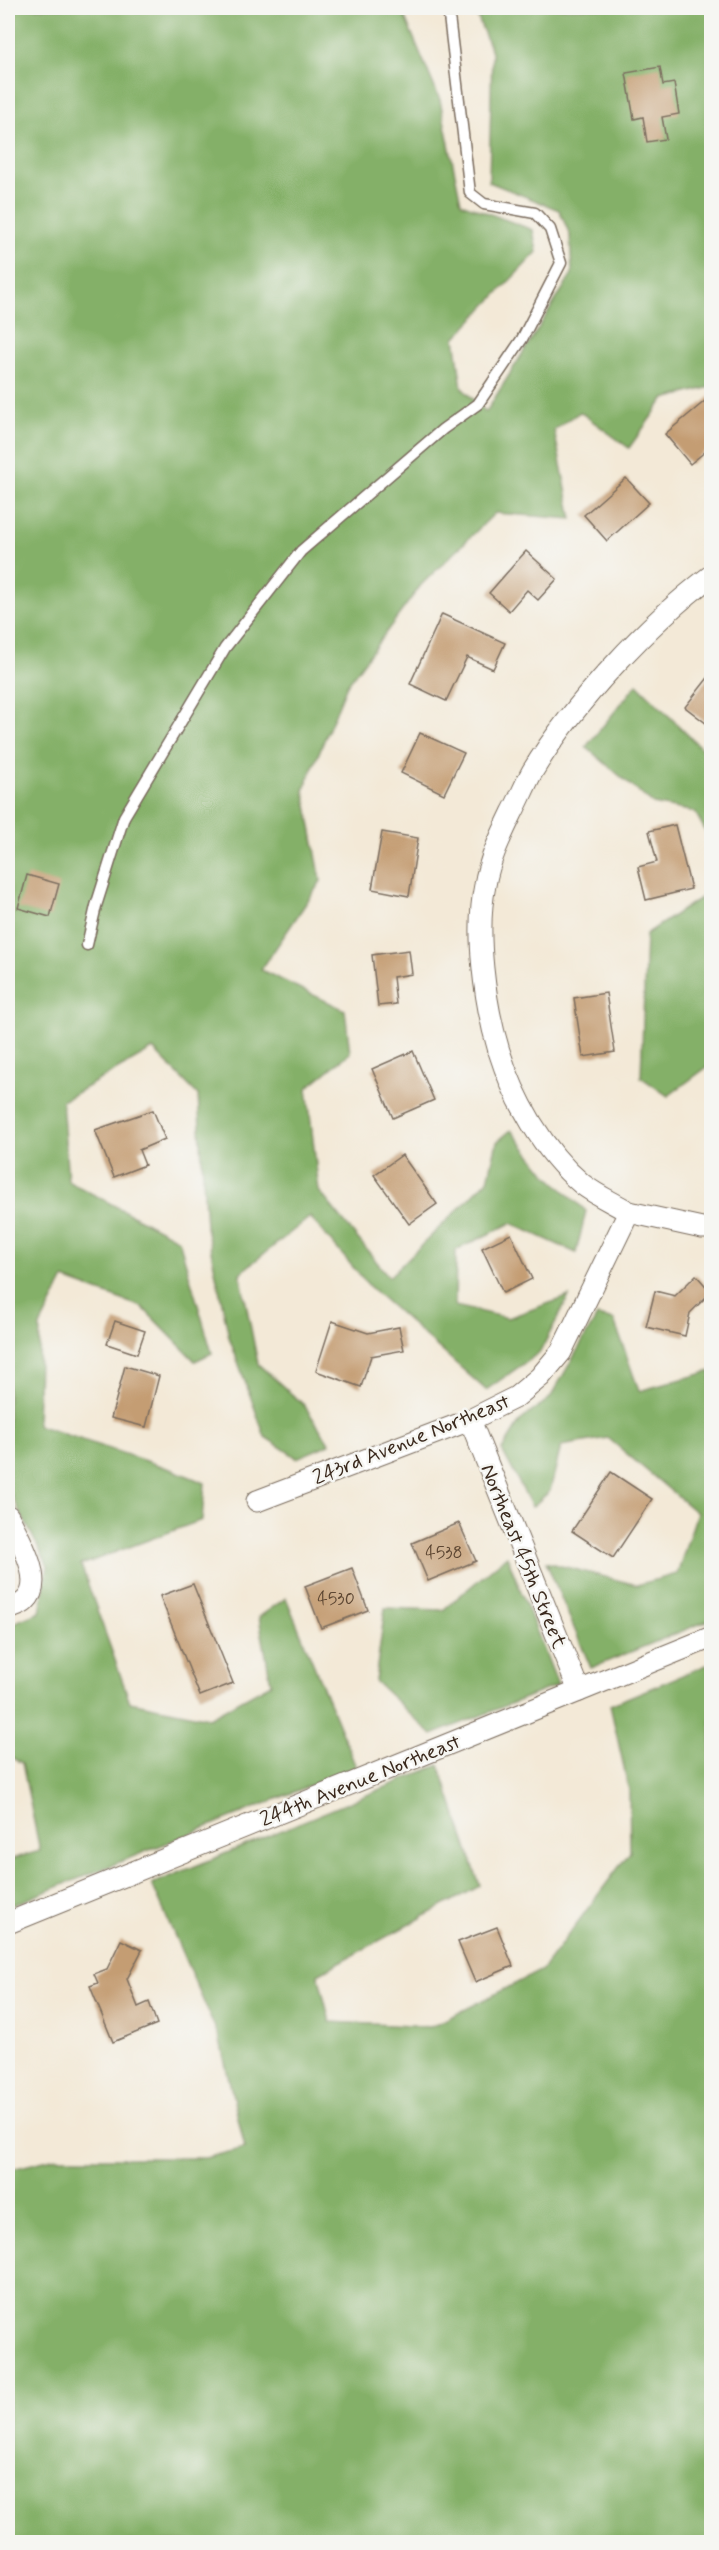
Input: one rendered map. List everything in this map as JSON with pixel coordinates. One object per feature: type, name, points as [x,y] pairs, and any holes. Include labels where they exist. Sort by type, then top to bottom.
[{"type":"street","points":[[711,575],[690,592],[584,700],[532,772],[499,838],[484,885],[482,924],[485,988],[494,1035],[507,1076],[536,1128],[560,1162],[584,1185],[629,1212],[711,1228]]},
{"type":"street","name":"243rd Avenue Northeast","points":[[257,1501],[470,1420],[516,1397],[540,1377],[561,1352],[629,1212]]},
{"type":"street","name":"Northeast 45th Street","points":[[470,1420],[579,1691]]},
{"type":"street","points":[[8,1516],[26,1551],[31,1567],[32,1587],[25,1602],[8,1609]]},
{"type":"street","name":"244th Avenue Northeast","points":[[8,1923],[711,1637]]},
{"type":"lane","points":[[87,945],[96,906],[124,817],[225,648],[301,550],[443,429],[478,404],[522,339],[561,263],[550,230],[535,213],[484,204],[470,193],[448,8]]},
{"type":"green space","points":[[8,8],[401,8],[440,100],[461,203],[533,230],[537,252],[455,338],[462,388],[486,412],[572,274],[570,235],[559,210],[489,182],[492,53],[474,8],[711,8],[711,387],[664,399],[629,448],[580,412],[554,430],[572,519],[495,513],[421,585],[347,685],[304,789],[321,881],[261,970],[345,1010],[350,1053],[307,1088],[319,1191],[389,1277],[488,1180],[497,1142],[511,1130],[547,1175],[586,1211],[576,1253],[511,1223],[456,1250],[455,1306],[508,1318],[569,1296],[540,1352],[486,1390],[370,1287],[310,1217],[240,1273],[258,1364],[304,1405],[330,1444],[297,1458],[265,1437],[229,1337],[206,1227],[198,1095],[153,1049],[62,1101],[68,1181],[179,1240],[212,1353],[195,1361],[142,1307],[64,1279],[40,1326],[37,1425],[173,1470],[205,1483],[202,1520],[81,1565],[130,1702],[209,1718],[271,1684],[259,1617],[286,1598],[356,1767],[8,1907],[8,1860],[40,1851],[22,1763],[8,1756],[8,1625],[40,1612],[48,1566],[8,1489]]},
{"type":"green space","points":[[637,684],[711,758],[711,841],[695,812],[653,804],[586,747]]},
{"type":"green space","points":[[711,891],[711,1064],[668,1096],[641,1077],[646,934]]},
{"type":"green space","points":[[597,1316],[614,1320],[639,1391],[711,1371],[712,1619],[591,1668],[546,1562],[637,1585],[677,1574],[697,1513],[608,1438],[561,1446],[550,1491],[532,1507],[502,1450],[520,1421],[550,1398]]},
{"type":"green space","points":[[507,1556],[558,1685],[432,1735],[375,1681],[385,1608],[443,1610]]},
{"type":"green space","points":[[711,1663],[711,2542],[8,2542],[8,2170],[56,2158],[205,2158],[245,2148],[219,2037],[152,1884],[439,1765],[480,1886],[318,1974],[330,2022],[431,2027],[542,1970],[630,1852],[629,1790],[610,1705]]},
{"type":"building","points":[[660,67],[663,85],[674,83],[679,114],[662,117],[666,139],[647,142],[643,117],[634,119],[626,73]]},
{"type":"building","points":[[711,396],[711,447],[690,464],[665,434]]},
{"type":"building","points":[[626,478],[649,503],[607,541],[584,515]]},
{"type":"building","points":[[526,551],[557,579],[538,600],[527,590],[509,611],[489,593]]},
{"type":"building","points":[[442,614],[505,643],[493,669],[467,657],[446,701],[410,684]]},
{"type":"building","points":[[711,674],[711,727],[685,707]]},
{"type":"building","points":[[420,733],[464,753],[444,794],[401,773]]},
{"type":"building","points":[[675,825],[691,889],[646,900],[638,867],[657,862],[649,831]]},
{"type":"building","points":[[382,832],[418,838],[409,896],[372,889]]},
{"type":"building","points":[[27,875],[59,884],[50,917],[18,908]]},
{"type":"building","points":[[409,950],[412,974],[393,977],[396,1004],[378,1006],[372,955]]},
{"type":"building","points":[[606,993],[615,1052],[583,1057],[574,998]]},
{"type":"building","points":[[413,1051],[434,1100],[393,1118],[372,1069]]},
{"type":"building","points":[[153,1110],[165,1139],[139,1150],[145,1165],[114,1177],[95,1130]]},
{"type":"building","points":[[402,1155],[437,1204],[409,1224],[374,1175]]},
{"type":"building","points":[[511,1234],[532,1279],[503,1293],[482,1248]]},
{"type":"building","points":[[696,1275],[711,1292],[690,1313],[685,1336],[646,1327],[655,1291],[675,1296]]},
{"type":"building","points":[[115,1321],[145,1331],[137,1354],[107,1344]]},
{"type":"building","points":[[332,1321],[368,1333],[399,1327],[404,1350],[371,1356],[361,1387],[316,1371]]},
{"type":"building","points":[[125,1366],[159,1376],[146,1427],[111,1418]]},
{"type":"building","points":[[611,1472],[652,1499],[613,1558],[572,1531]]},
{"type":"building","points":[[459,1523],[476,1561],[428,1581],[412,1543]]},
{"type":"building","points":[[352,1568],[368,1610],[321,1628],[305,1586]]},
{"type":"building","points":[[193,1584],[233,1683],[200,1696],[160,1596]]},
{"type":"building","points":[[497,1927],[513,1966],[475,1982],[458,1942]]},
{"type":"building","points":[[121,1940],[142,1950],[127,1979],[138,2007],[149,2002],[157,2024],[113,2042],[90,1986],[98,1983],[94,1974],[107,1969]]}]
